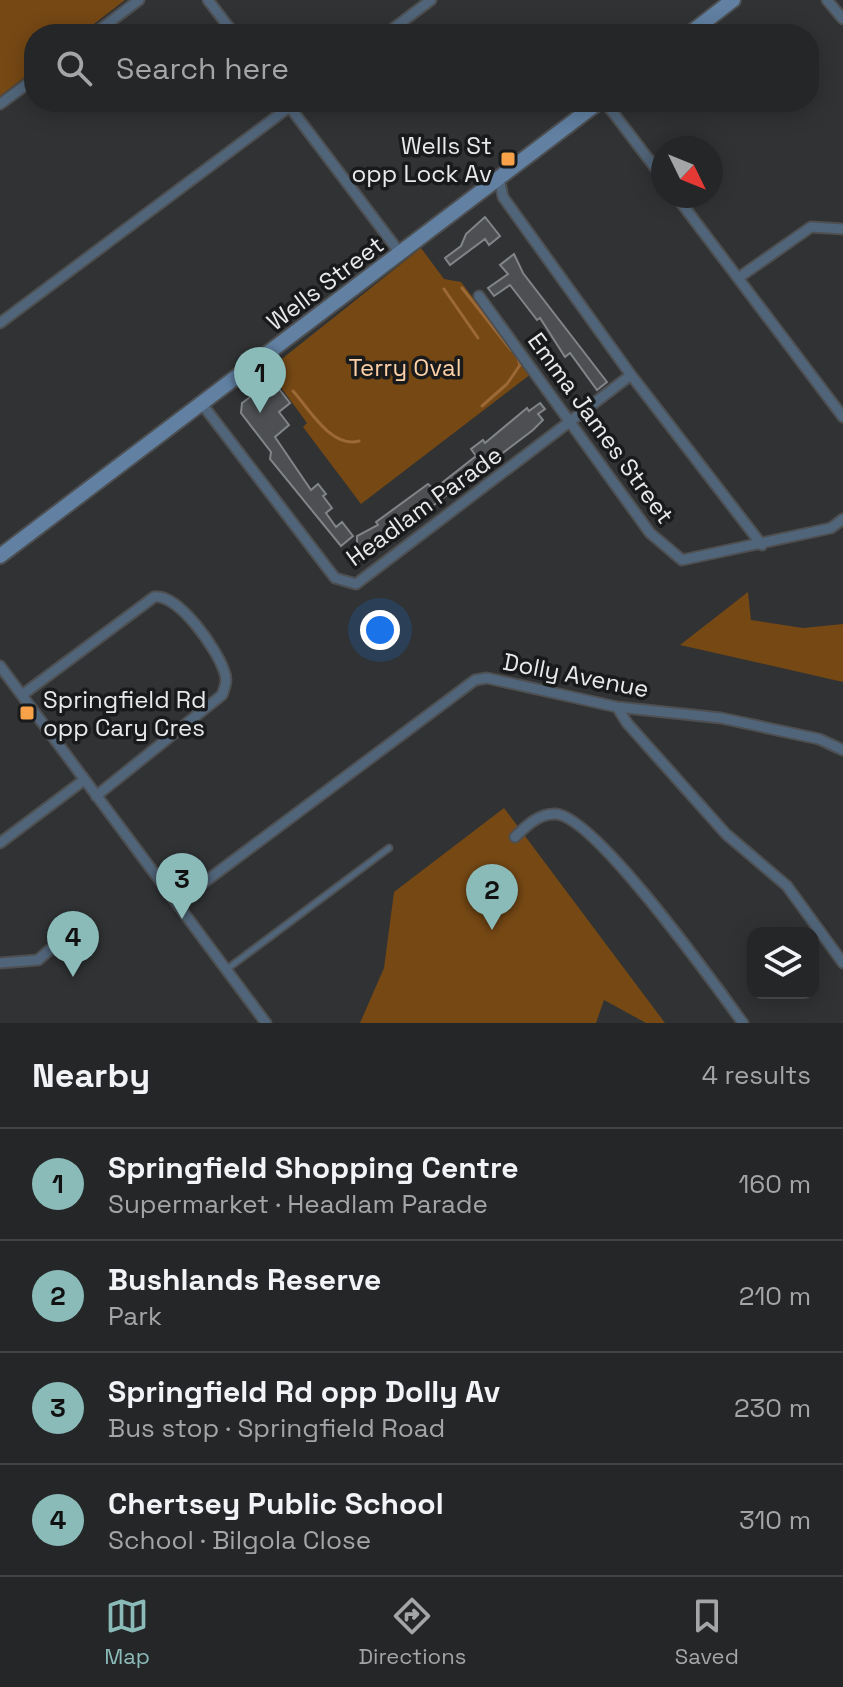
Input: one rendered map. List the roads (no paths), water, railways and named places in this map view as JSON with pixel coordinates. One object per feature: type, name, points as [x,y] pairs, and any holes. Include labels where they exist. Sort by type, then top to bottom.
[{"type":"street","points":[[107,24],[139,0]]},
{"type":"street","points":[[208,0],[226,24]]},
{"type":"street","points":[[399,24],[431,0]]},
{"type":"street","points":[[702,24],[733,0]]},
{"type":"street","points":[[827,0],[843,19]]},
{"type":"street","points":[[0,104],[24,86]]},
{"type":"street","points":[[0,323],[280,112]]},
{"type":"street","points":[[297,112],[400,253]]},
{"type":"street","name":"Wells Street","points":[[0,556],[588,112]]},
{"type":"street","points":[[610,112],[651,163]]},
{"type":"street","points":[[499,178],[503,197],[631,375],[762,545]]},
{"type":"street","points":[[685,208],[843,417]]},
{"type":"street","points":[[738,278],[811,227],[843,229]]},
{"type":"street","name":"Emma James Street","points":[[479,296],[650,533],[682,560],[831,528],[843,519]]},
{"type":"street","name":"Headlam Parade","points":[[202,404],[320,561],[335,578],[356,584],[631,375]]},
{"type":"street","points":[[22,695],[154,597],[170,598],[190,618],[224,670],[227,682],[222,695],[96,796]]},
{"type":"street","points":[[0,666],[266,1023]]},
{"type":"street","name":"Dolly Avenue","points":[[178,902],[475,680],[487,678],[617,707],[721,718],[819,739],[843,750]]},
{"type":"street","points":[[617,707],[627,723],[726,834],[787,886],[843,963]]},
{"type":"street","points":[[0,843],[84,780]]},
{"type":"street","points":[[515,837],[545,815],[558,814],[588,831],[650,902],[743,1023]]},
{"type":"street","points":[[0,963],[38,960],[54,946]]},
{"type":"lane","points":[[226,970],[389,848]]},
{"type":"waterway","points":[[462,288],[511,350]]},
{"type":"waterway","points":[[444,289],[478,338]]},
{"type":"waterway","points":[[482,406],[507,384],[520,365],[518,358]]},
{"type":"waterway","points":[[293,391],[331,434],[349,442],[359,441]]},
{"type":"place","name":"Wells St opp Lock Av","points":[[508,159]]},
{"type":"place","name":"Springfield Shopping Centre","points":[[260,413]]},
{"type":"place","name":"Springfield Rd opp Cary Cres","points":[[27,713]]},
{"type":"place","name":"Springfield Rd opp Dolly Av","points":[[182,919]]},
{"type":"place","name":"Bushlands Reserve","points":[[492,930]]},
{"type":"place","name":"Chertsey Public School","points":[[73,977]]},
{"type":"park label","name":"Terry Oval","points":[[405,367]]}]
